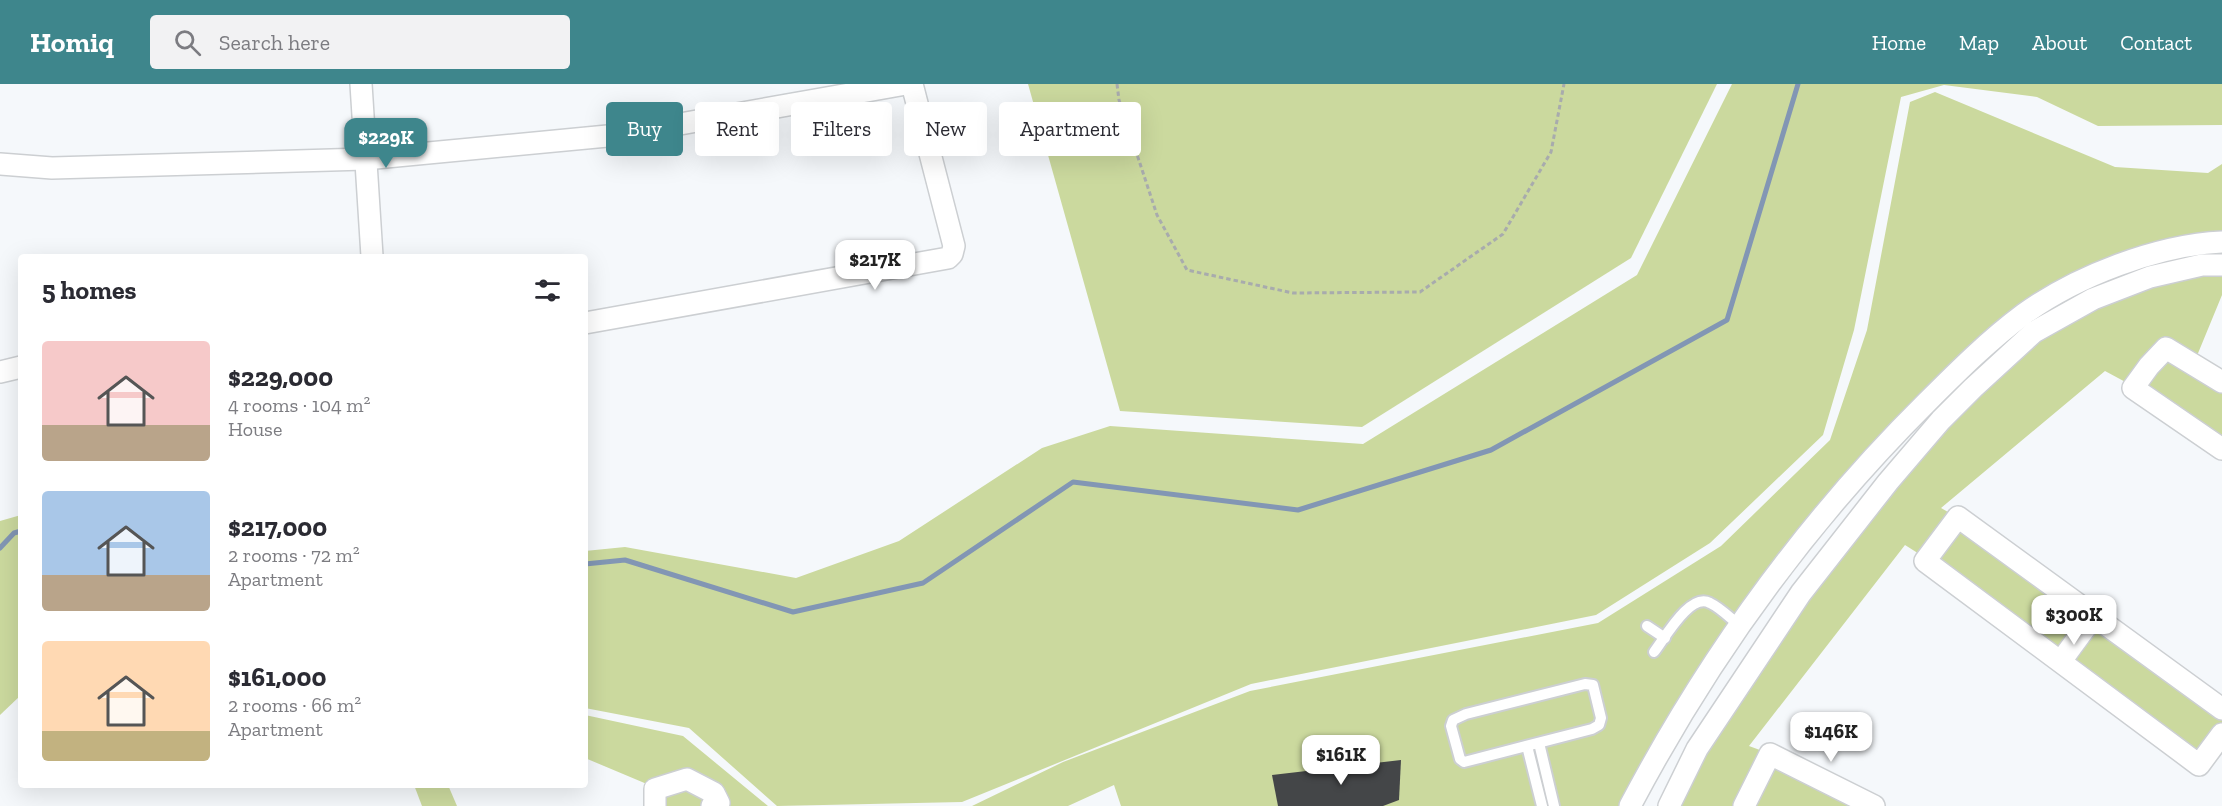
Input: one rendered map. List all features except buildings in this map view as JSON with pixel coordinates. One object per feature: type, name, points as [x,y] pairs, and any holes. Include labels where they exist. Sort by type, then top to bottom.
[{"type":"street","points":[[361,84],[372,254]]},
{"type":"street","points":[[0,164],[52,168],[365,159],[618,135],[906,84]]},
{"type":"street","points":[[588,322],[948,258],[954,246],[912,84]]},
{"type":"street","points":[[1630,806],[1656,757],[1776,573],[1836,500],[1899,430],[1984,345],[2026,313],[2116,264],[2166,250],[2222,242]]},
{"type":"street","points":[[1669,806],[1697,749],[1801,593],[1888,482],[1941,420],[2009,353],[2034,332],[2093,299],[2150,277],[2202,266],[2222,265]]},
{"type":"street","points":[[2222,382],[2166,348],[2133,388],[2222,449]]},
{"type":"street","points":[[0,372],[18,368]]},
{"type":"street","points":[[1925,405],[1941,420]]},
{"type":"street","points":[[2220,742],[2199,765],[1925,561],[1958,517],[2222,709]]},
{"type":"street","points":[[2061,661],[2094,616]]},
{"type":"street","points":[[1744,806],[1770,754],[1874,806]]},
{"type":"street","points":[[655,806],[655,789],[687,779],[714,793],[719,803],[712,806]]},
{"type":"lane","points":[[1654,652],[1689,606],[1697,601],[1708,601],[1740,626]]},
{"type":"lane","points":[[1647,626],[1665,638]]},
{"type":"lane","points":[[1586,684],[1593,685],[1601,718],[1599,725],[1592,729],[1539,743],[1464,762],[1460,759],[1451,726],[1453,720],[1466,714],[1586,684]]},
{"type":"lane","points":[[1539,743],[1554,806]]},
{"type":"lane","points":[[1527,746],[1542,806]]},
{"type":"path","points":[[1117,84],[1119,100],[1157,214],[1187,270],[1293,293],[1420,292],[1503,234],[1551,152],[1564,84]]},
{"type":"green space","points":[[1028,84],[1717,84],[1631,258],[1362,427],[1120,411],[1048,156],[1141,156],[1141,102],[1033,102]]},
{"type":"green space","points":[[1732,84],[2222,84],[2222,125],[2098,126],[2037,97],[1944,85],[1901,97],[1854,330],[1823,435],[1710,543],[1596,615],[1251,684],[962,802],[777,806],[689,728],[588,709],[588,551],[625,547],[796,578],[899,541],[1042,448],[1110,426],[1363,444],[1637,275]]},
{"type":"green space","points":[[1935,92],[2115,167],[2208,173],[2222,164],[2222,233],[2024,308],[1835,499],[1628,806],[1121,806],[1114,785],[1068,806],[972,806],[1063,762],[1250,691],[1598,623],[1721,546],[1830,440],[1867,330],[1910,102]]},
{"type":"green space","points":[[2222,268],[2222,295],[2194,363],[2165,345],[2131,385],[2105,371],[1941,508],[1955,516],[1924,557],[1905,545],[1749,746],[1768,753],[1743,806],[1672,806],[1768,650],[1891,487],[2013,359],[2062,322],[2151,285]]},
{"type":"green space","points":[[2168,353],[2222,386],[2222,445],[2140,387]]},
{"type":"green space","points":[[18,516],[18,698],[0,715],[0,521]]},
{"type":"green space","points":[[1958,523],[2088,617],[2060,654],[1932,558]]},
{"type":"green space","points":[[2096,625],[2222,715],[2222,725],[2198,759],[2071,659]]},
{"type":"green space","points":[[588,716],[683,736],[768,806],[725,806],[716,791],[654,787],[588,759]]},
{"type":"green space","points":[[1774,764],[1862,806],[1754,806]]},
{"type":"green space","points":[[686,783],[711,795],[707,806],[658,806],[658,793]]},
{"type":"green space","points":[[415,788],[449,788],[457,806],[422,806]]},
{"type":"waterway","points":[[588,564],[625,560],[793,612],[923,583],[1073,482],[1298,510],[1491,450],[1727,320],[1798,84]]},
{"type":"waterway","points":[[0,548],[14,533],[18,532]]}]
